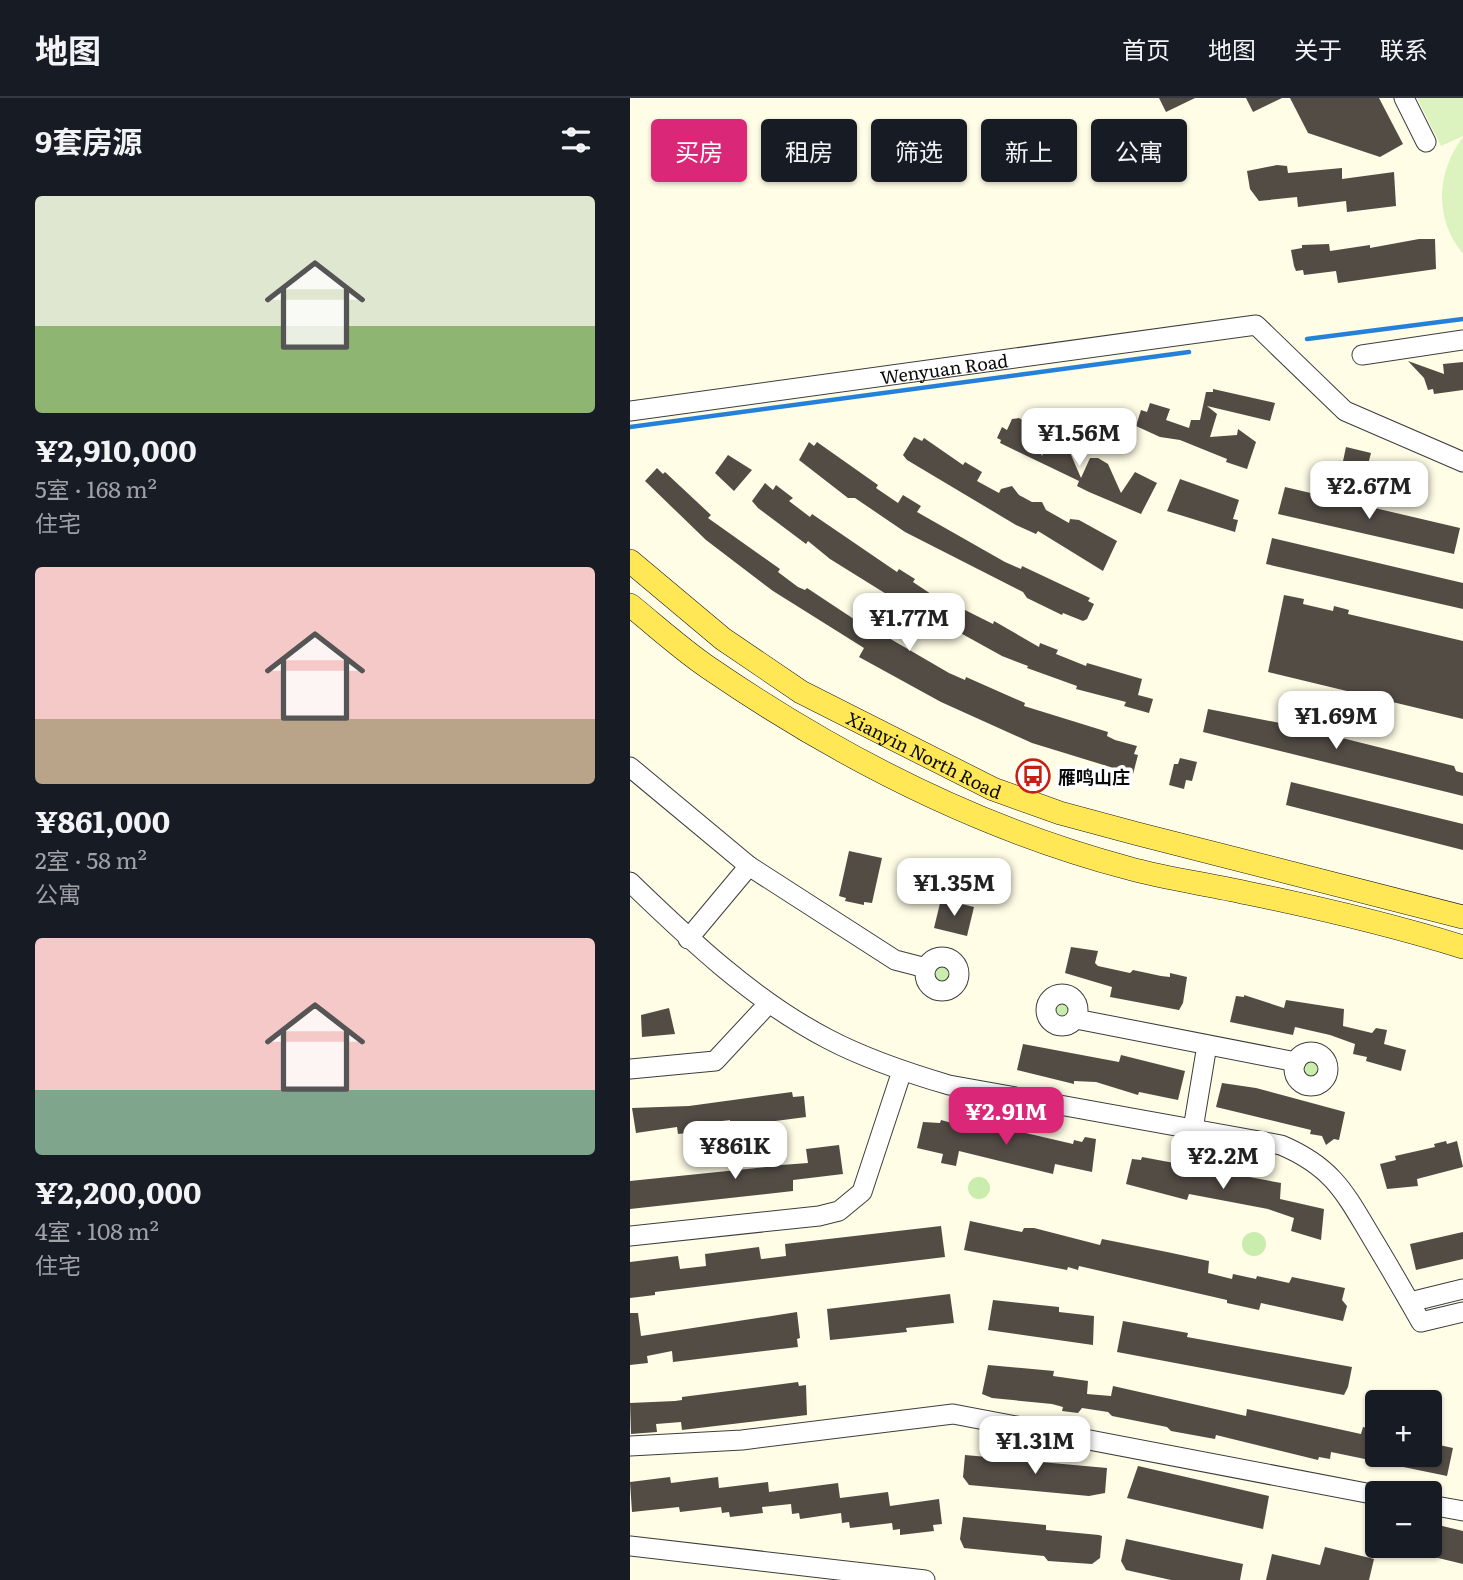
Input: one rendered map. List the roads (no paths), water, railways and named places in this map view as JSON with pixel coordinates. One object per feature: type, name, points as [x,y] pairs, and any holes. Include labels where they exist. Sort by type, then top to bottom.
[{"type":"main road","name":"Xianyin North Road","points":[[630,561],[723,639],[801,692],[993,789],[1099,823],[1463,917]]},
{"type":"main road","name":"Xianyin North Road","points":[[630,605],[707,667],[789,719],[886,774],[981,819],[1028,838],[1129,869],[1393,925],[1463,947]]},
{"type":"street","points":[[1404,98],[1426,142]]},
{"type":"street","name":"Wenyuan Road","points":[[630,411],[1256,325],[1345,411],[1463,462]]},
{"type":"street","points":[[1362,355],[1463,340]]},
{"type":"street","points":[[630,767],[749,866],[895,960],[926,968]]},
{"type":"street","points":[[688,939],[749,866]]},
{"type":"street","points":[[630,882],[688,939],[769,1003],[828,1039],[902,1071],[949,1085],[1281,1145],[1322,1168],[1354,1204],[1421,1322],[1463,1312]]},
{"type":"street","points":[[630,1069],[715,1061],[769,1003]]},
{"type":"street","points":[[1076,1018],[1296,1062]]},
{"type":"street","points":[[1193,1129],[1207,1045]]},
{"type":"street","points":[[630,1236],[829,1214],[848,1206],[866,1184],[902,1071]]},
{"type":"street","points":[[1410,1302],[1463,1289]]},
{"type":"street","points":[[630,1446],[742,1440],[953,1414],[1365,1492]]},
{"type":"street","points":[[1442,1507],[1463,1511]]},
{"type":"street","points":[[630,1546],[925,1580]]},
{"type":"waterway","points":[[1307,339],[1463,319]]},
{"type":"waterway","points":[[630,427],[1189,352]]},
{"type":"place","name":"雁鸣山庄","points":[[1033,776]]}]
